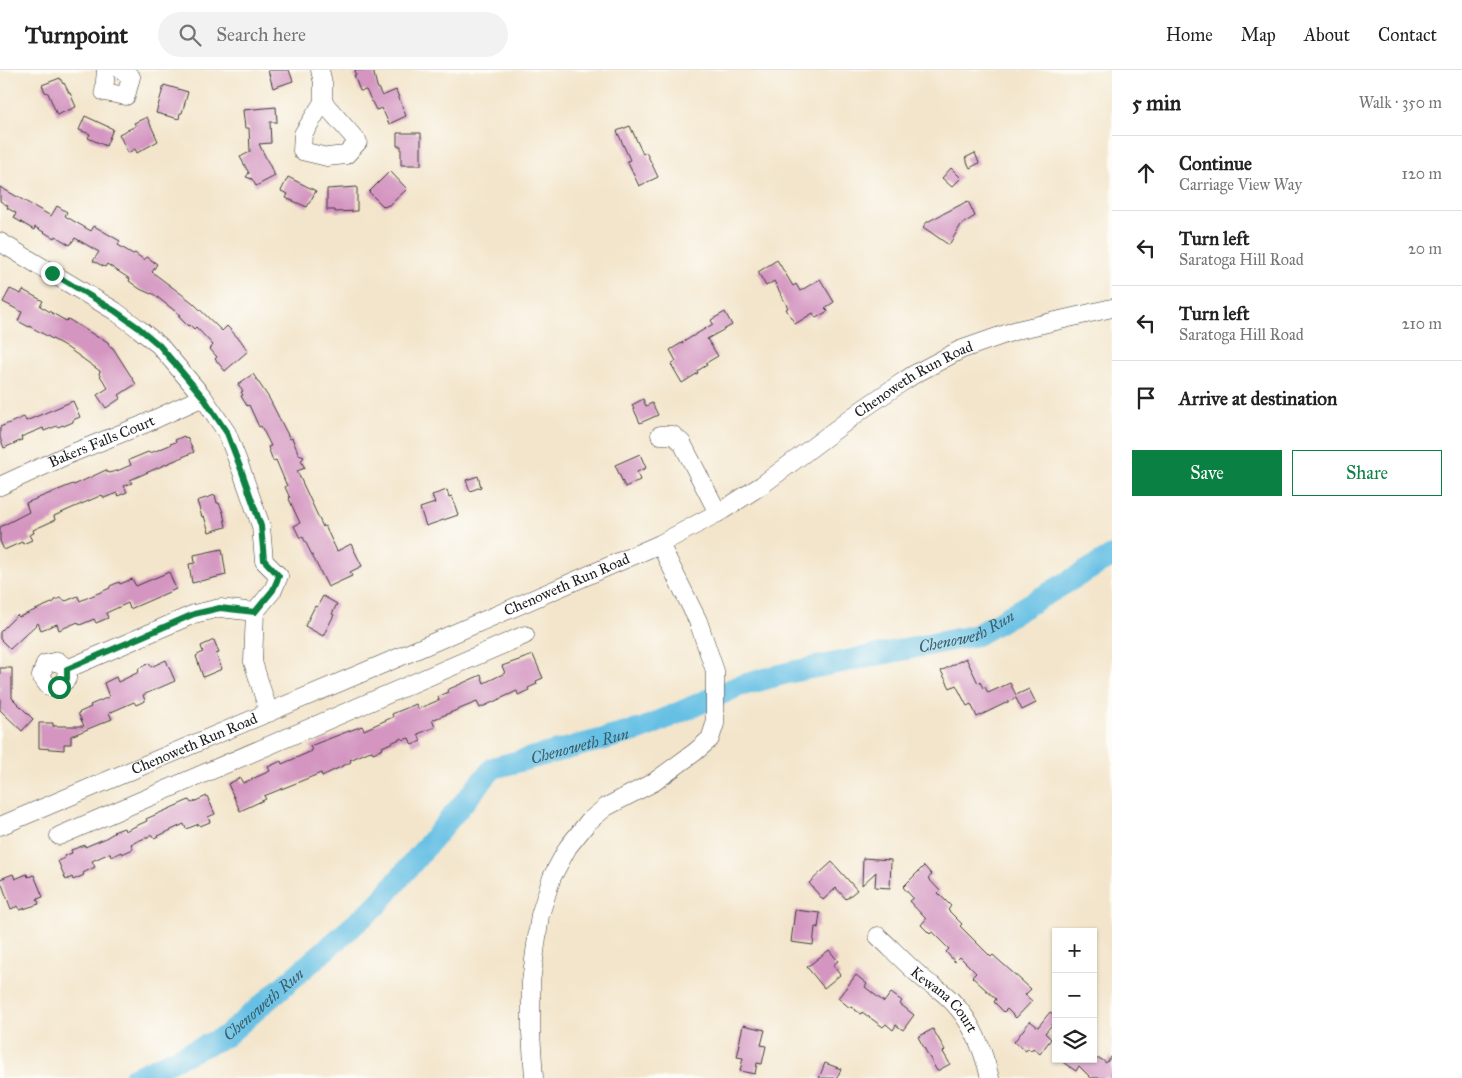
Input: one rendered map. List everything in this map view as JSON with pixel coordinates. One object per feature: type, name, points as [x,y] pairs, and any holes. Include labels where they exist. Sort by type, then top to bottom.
[{"type":"street","points":[[106,70],[104,92],[126,96],[131,77],[122,70]]},
{"type":"street","points":[[320,70],[323,83],[323,102],[303,134],[302,152],[327,157],[346,155],[358,142],[323,102]]},
{"type":"street","points":[[0,242],[115,311],[139,328],[159,345],[203,397],[227,433],[261,526],[264,560],[279,576],[273,590],[255,612],[253,662],[269,713]]},
{"type":"street","name":"Chenoweth Run Road","points":[[0,826],[269,713],[660,544],[718,513],[762,485],[862,409],[913,375],[960,350],[1017,330],[1112,308]]},
{"type":"street","name":"Bakers Falls Court","points":[[0,486],[203,397]]},
{"type":"street","points":[[660,435],[672,435],[682,443],[718,513]]},
{"type":"street","points":[[534,1078],[531,1033],[531,982],[540,915],[552,876],[568,847],[588,822],[606,807],[654,782],[695,752],[710,739],[715,724],[715,671],[698,621],[660,544]]},
{"type":"street","points":[[67,669],[194,614],[220,608],[255,612]]},
{"type":"street","points":[[59,836],[525,635]]},
{"type":"street","points":[[402,656],[413,683]]},
{"type":"street","name":"Kewana Court","points":[[878,936],[959,1009],[979,1041],[990,1078]]},
{"type":"building","points":[[268,70],[289,70],[293,81],[273,88]]},
{"type":"building","points":[[355,70],[373,70],[382,96],[396,90],[406,116],[389,124],[382,108],[376,110],[366,90],[360,91],[354,75],[356,75]]},
{"type":"building","points":[[60,78],[70,93],[76,107],[57,115],[48,93],[45,92],[42,85]]},
{"type":"building","points":[[164,85],[188,92],[179,119],[156,113]]},
{"type":"building","points":[[276,107],[277,122],[270,122],[271,143],[259,144],[275,176],[256,186],[252,179],[246,177],[249,173],[240,157],[250,152],[249,128],[245,128],[243,110]]},
{"type":"building","points":[[85,116],[113,129],[106,146],[88,138],[90,134],[79,130]]},
{"type":"building","points":[[147,117],[158,141],[137,153],[135,149],[128,153],[119,134],[136,126],[134,123]]},
{"type":"building","points":[[630,126],[643,154],[646,152],[658,177],[639,186],[627,161],[630,160],[617,131]]},
{"type":"building","points":[[397,133],[421,133],[421,165],[401,165],[401,146],[397,146]]},
{"type":"building","points":[[975,153],[979,163],[970,168],[965,158]]},
{"type":"building","points":[[951,168],[961,178],[952,187],[942,178]]},
{"type":"building","points":[[390,171],[407,189],[391,204],[384,207],[369,192]]},
{"type":"building","points":[[288,177],[316,191],[307,207],[286,198],[288,194],[281,191]]},
{"type":"building","points":[[0,187],[51,216],[57,206],[67,212],[65,216],[91,231],[94,226],[120,241],[118,245],[133,254],[135,253],[144,260],[147,257],[157,264],[152,272],[192,302],[222,331],[227,326],[248,351],[225,371],[215,359],[217,357],[210,349],[213,345],[196,327],[194,329],[190,325],[188,326],[178,316],[180,315],[152,293],[140,289],[129,281],[130,279],[107,264],[105,267],[93,261],[99,252],[75,238],[70,245],[35,227],[34,230],[14,218],[16,213],[0,201]]},
{"type":"building","points":[[357,187],[357,211],[335,212],[335,210],[327,210],[327,189]]},
{"type":"building","points":[[968,201],[975,216],[961,225],[949,245],[923,227],[927,222]]},
{"type":"building","points":[[777,260],[793,286],[796,284],[800,291],[820,279],[834,302],[825,308],[828,311],[816,318],[813,313],[795,324],[786,309],[788,308],[774,281],[766,286],[758,272]]},
{"type":"building","points":[[10,289],[21,294],[23,290],[43,301],[40,306],[66,321],[68,319],[109,343],[108,345],[113,348],[136,384],[119,395],[121,398],[106,408],[97,395],[108,388],[99,374],[100,371],[65,346],[18,321],[22,312],[3,302]]},
{"type":"building","points":[[725,312],[732,325],[707,339],[718,356],[706,363],[707,365],[697,371],[698,373],[682,383],[671,364],[676,361],[670,350],[713,324],[711,320]]},
{"type":"building","points":[[253,374],[269,398],[290,439],[292,438],[299,455],[304,457],[301,461],[305,468],[297,471],[323,527],[325,526],[337,551],[351,544],[362,566],[350,572],[352,576],[328,587],[303,537],[300,538],[294,526],[300,523],[289,499],[285,487],[287,486],[276,460],[273,461],[268,447],[271,446],[261,426],[259,427],[249,405],[247,406],[241,396],[243,391],[238,384]]},
{"type":"building","points":[[643,399],[646,406],[652,403],[658,415],[640,423],[632,405]]},
{"type":"building","points":[[73,401],[80,417],[73,420],[73,422],[44,431],[43,428],[21,437],[22,440],[4,448],[0,438],[0,427],[24,417],[26,421]]},
{"type":"building","points":[[184,436],[185,438],[187,437],[194,452],[130,480],[132,483],[124,486],[127,492],[118,496],[117,493],[104,498],[102,495],[54,516],[55,520],[33,530],[34,533],[29,535],[32,540],[4,550],[0,541],[0,527],[29,512],[26,503],[74,485],[106,470],[108,473],[117,471],[131,465],[129,460],[170,445],[176,442],[175,440]]},
{"type":"building","points":[[640,454],[646,468],[637,472],[640,480],[625,487],[615,465]]},
{"type":"building","points":[[478,476],[481,487],[470,491],[466,480]]},
{"type":"building","points":[[447,490],[449,497],[452,496],[458,515],[426,526],[420,508],[435,503],[432,495]]},
{"type":"building","points":[[215,495],[217,503],[219,503],[223,512],[226,527],[209,532],[197,501]]},
{"type":"building","points":[[222,549],[226,575],[192,583],[189,564],[195,563],[194,555]]},
{"type":"building","points":[[169,572],[176,589],[130,609],[128,603],[106,613],[108,618],[96,623],[94,619],[80,625],[78,622],[59,630],[57,624],[41,630],[38,623],[10,649],[0,639],[0,632],[17,615],[19,617],[60,598],[66,601],[78,596],[80,601],[119,582],[120,584],[132,579],[136,586]]},
{"type":"building","points":[[323,596],[337,604],[332,614],[334,615],[323,636],[305,626],[315,606],[317,607]]},
{"type":"building","points":[[214,640],[219,653],[216,654],[222,669],[203,677],[196,656],[203,652],[201,646]]},
{"type":"building","points":[[533,655],[543,678],[536,681],[537,684],[528,688],[529,690],[518,695],[517,691],[480,708],[477,702],[432,720],[435,727],[418,734],[421,741],[412,745],[409,738],[403,740],[402,738],[382,747],[383,749],[373,753],[372,751],[368,752],[350,760],[351,762],[322,776],[321,773],[264,796],[266,799],[240,811],[228,784],[240,778],[243,783],[270,771],[268,767],[281,761],[282,764],[312,751],[310,746],[362,726],[364,730],[393,717],[392,714],[416,704],[418,709],[439,700],[438,697],[448,692],[447,690],[481,675],[484,683],[505,673],[502,666]]},
{"type":"building","points":[[966,658],[978,683],[980,682],[983,688],[985,687],[988,693],[1010,683],[1016,695],[1029,689],[1036,703],[1022,710],[1016,698],[977,717],[971,704],[967,706],[956,685],[950,688],[941,671]]},
{"type":"building","points":[[166,660],[175,681],[143,695],[145,701],[136,705],[134,702],[109,713],[112,719],[71,736],[71,744],[64,744],[64,750],[39,748],[39,723],[53,723],[53,726],[84,726],[78,713],[91,707],[90,705],[109,697],[104,683],[116,677],[118,682],[139,672],[138,669],[149,663],[151,667]]},
{"type":"building","points":[[0,668],[12,668],[12,698],[33,719],[22,731],[0,710]]},
{"type":"building","points":[[207,796],[215,814],[208,817],[210,822],[186,829],[184,824],[154,838],[152,835],[131,844],[133,849],[122,854],[121,852],[111,857],[110,853],[92,861],[95,867],[73,880],[72,877],[66,880],[58,861],[72,853],[71,850],[85,845],[85,847],[124,828],[125,831],[147,821],[146,819],[189,800],[191,803]]},
{"type":"building","points":[[863,858],[891,860],[890,888],[875,887],[876,872],[862,885]]},
{"type":"building","points":[[832,862],[857,890],[846,899],[836,888],[823,900],[809,883]]},
{"type":"building","points":[[924,866],[932,875],[928,878],[940,891],[938,893],[951,906],[948,910],[962,924],[960,926],[991,957],[993,955],[1031,989],[1025,995],[1032,1001],[1016,1018],[1007,1009],[1004,1012],[994,1002],[996,999],[972,977],[976,973],[960,957],[955,962],[946,952],[949,949],[932,932],[930,934],[921,925],[926,919],[909,901],[913,898],[903,887]]},
{"type":"building","points":[[13,874],[15,879],[27,874],[28,877],[34,875],[43,897],[37,899],[39,904],[20,910],[18,906],[11,909],[0,879]]},
{"type":"building","points":[[795,910],[820,913],[818,928],[815,927],[813,945],[791,942]]},
{"type":"building","points":[[829,950],[838,961],[833,965],[840,975],[824,988],[807,967]]},
{"type":"building","points":[[856,975],[867,984],[865,987],[884,1002],[891,993],[902,1001],[900,1004],[914,1015],[903,1030],[896,1025],[893,1030],[886,1024],[883,1027],[862,1012],[861,1014],[850,1008],[838,998]]},
{"type":"building","points":[[1050,1012],[1052,1013],[1052,1025],[1045,1033],[1051,1039],[1040,1054],[1033,1048],[1031,1051],[1028,1048],[1026,1051],[1014,1042],[1030,1021],[1038,1027]]},
{"type":"building","points":[[743,1025],[765,1030],[761,1045],[766,1046],[762,1064],[757,1063],[755,1074],[740,1071],[743,1058],[737,1057]]},
{"type":"building","points":[[933,1029],[945,1050],[943,1052],[950,1064],[937,1071],[918,1037]]},
{"type":"building","points":[[1112,1056],[1112,1078],[1091,1078],[1079,1066],[1076,1071],[1064,1063],[1097,1063],[1097,1059],[1101,1059],[1106,1063]]},
{"type":"building","points":[[825,1063],[841,1069],[837,1078],[819,1078]]},
{"type":"waterway","name":"Chenoweth Run","points":[[134,1078],[226,1036],[376,906],[493,768],[642,729],[739,686],[791,672],[977,635],[1112,556]]},
{"type":"route","points":[[52,273],[115,311],[139,328],[159,345],[203,397],[227,433],[261,526],[264,560],[279,576],[273,590],[255,612],[220,608],[194,614],[67,669],[67,679],[59,687]]}]
